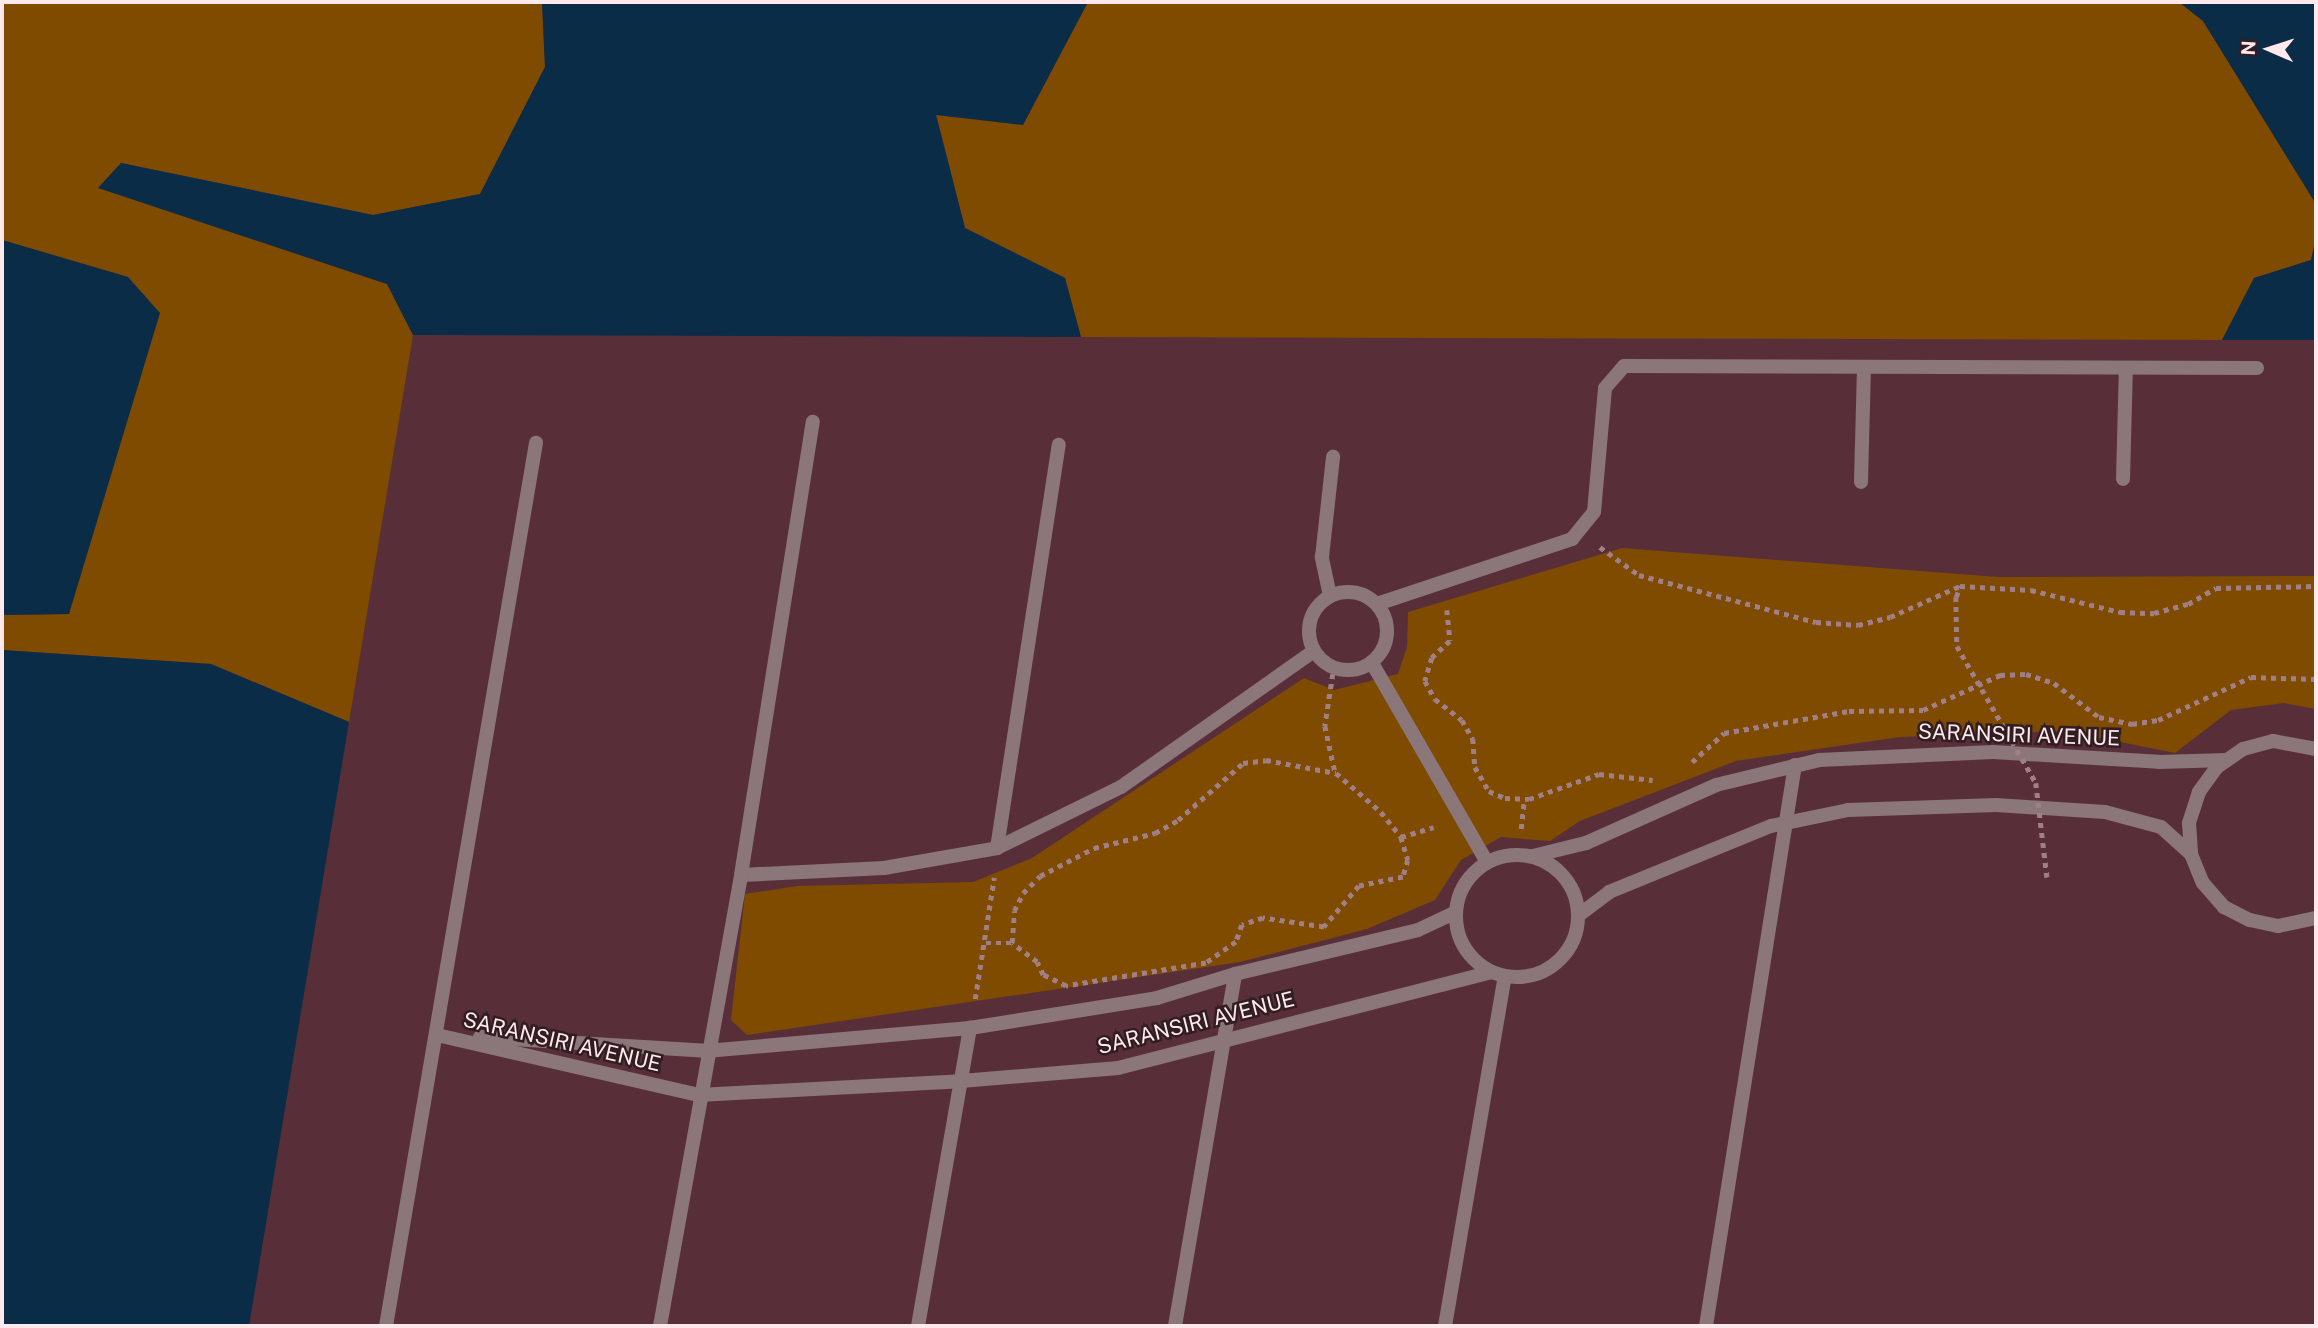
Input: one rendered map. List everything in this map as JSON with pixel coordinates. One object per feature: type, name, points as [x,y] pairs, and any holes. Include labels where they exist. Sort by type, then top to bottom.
[{"type":"street","points":[[1377,604],[1572,539],[1594,512],[1605,388],[1624,366],[2258,368]]},
{"type":"street","points":[[1861,482],[1864,367]]},
{"type":"street","points":[[2123,479],[2126,368]]},
{"type":"street","points":[[660,1326],[698,1095],[741,875],[813,422]]},
{"type":"street","points":[[386,1326],[536,443]]},
{"type":"street","points":[[998,848],[1059,445]]},
{"type":"street","points":[[1330,596],[1322,557],[1333,457]]},
{"type":"street","points":[[1355,592],[1377,604],[1388,628],[1386,641],[1372,663],[1346,671],[1333,668],[1314,651],[1309,639],[1312,614],[1330,596],[1355,592]]},
{"type":"street","points":[[741,875],[884,868],[998,848],[1121,787],[1314,651]]},
{"type":"street","points":[[1372,663],[1487,862]]},
{"type":"street","points":[[2315,748],[2273,741],[2243,749],[2227,760],[2199,792],[2189,823],[2191,855],[2203,883],[2224,906],[2250,920],[2278,926],[2316,918]]},
{"type":"street","name":"SARANSIRI AVENUE","points":[[1533,856],[1586,843],[1716,785],[1795,765],[1912,752],[1993,752],[2159,762],[2227,760]]},
{"type":"street","points":[[1706,1326],[1790,822],[1795,765]]},
{"type":"street","points":[[1579,915],[1565,877],[1533,856],[1512,854],[1487,862],[1464,885],[1457,912],[1462,944],[1498,974],[1531,976],[1550,968],[1566,955],[1579,915],[1609,892],[1790,822],[1848,810],[1969,806],[2105,812],[2161,827],[2191,855]]},
{"type":"street","name":"SARANSIRI AVENUE","points":[[437,1035],[706,1051],[970,1028],[1157,998],[1235,974],[1418,930],[1457,912]]},
{"type":"street","points":[[1175,1326],[1235,974]]},
{"type":"street","points":[[1445,1326],[1498,974]]},
{"type":"street","name":"SARANSIRI AVENUE","points":[[437,1035],[698,1095],[961,1081],[1118,1068],[1498,974]]},
{"type":"street","points":[[918,1326],[970,1028]]},
{"type":"path","points":[[1583,526],[1608,556],[1639,575],[1816,622],[1858,625],[1890,617],[1960,586],[2031,590],[2120,611],[2154,613],[2188,604],[2216,588],[2316,586]]},
{"type":"path","points":[[1436,583],[1451,621],[1450,640],[1432,658],[1425,681],[1435,699],[1462,720],[1473,739],[1475,767],[1489,791],[1506,798],[1529,799],[1599,775],[1660,779]]},
{"type":"path","points":[[1960,586],[1956,597],[1957,646],[2036,783],[2048,877]]},
{"type":"path","points":[[1333,668],[1325,726],[1335,773]]},
{"type":"path","points":[[1681,770],[1724,733],[1849,711],[1923,710],[2000,675],[2026,674],[2054,683],[2099,717],[2132,724],[2158,720],[2251,677],[2316,679]]},
{"type":"path","points":[[986,943],[1012,943],[1037,961],[1043,975],[1066,986],[1206,963],[1236,942],[1242,925],[1263,918],[1324,927],[1359,886],[1403,877],[1408,860],[1401,837],[1381,812],[1335,773],[1293,762],[1243,763],[1178,820],[1156,833],[1094,848],[1041,876],[1023,893],[1014,911],[1012,943]]},
{"type":"path","points":[[970,1028],[986,943],[998,848]]},
{"type":"shaded area","points":[[2,2],[542,2],[545,67],[480,194],[373,215],[121,163],[99,187],[387,284],[413,335],[349,722],[211,664],[2,650],[2,615],[69,614],[128,277],[2,240]]},
{"type":"shaded area","points":[[1088,2],[2179,2],[2203,21],[2316,204],[2316,238],[2311,260],[2254,278],[2222,340],[1081,337],[1065,278],[965,228],[936,114],[1023,124]]},
{"type":"shaded area","points":[[1622,548],[1998,577],[2316,576],[2316,709],[2284,703],[2231,710],[2175,753],[2065,731],[1900,737],[1736,761],[1580,821],[1550,841],[1501,837],[1461,860],[1435,900],[1367,929],[1240,962],[747,1035],[731,1020],[745,894],[797,886],[973,882],[1032,858],[1304,678],[1334,690],[1398,674],[1407,647],[1408,612]]},
{"type":"water","points":[[542,2],[1088,2],[1023,125],[936,115],[965,228],[1065,278],[1081,337],[413,335],[387,284],[98,188],[121,163],[373,215],[480,194],[545,67]]},
{"type":"water","points":[[2179,2],[2316,2],[2316,204],[2203,21]]},
{"type":"water","points":[[2316,238],[2316,340],[2222,340],[2254,278],[2311,260]]},
{"type":"water","points":[[2,240],[128,277],[160,313],[69,614],[2,615]]},
{"type":"water","points":[[2,650],[211,664],[349,722],[249,1326],[2,1326]]}]
